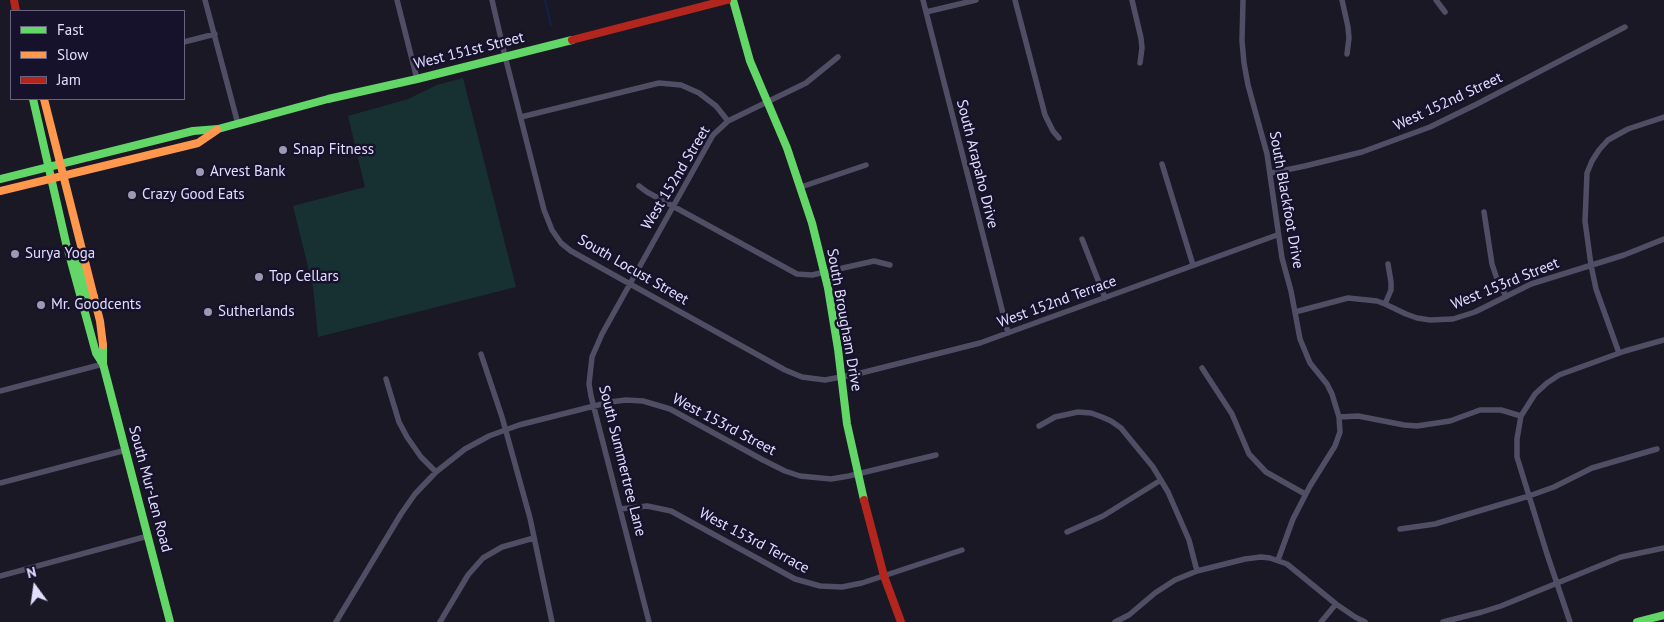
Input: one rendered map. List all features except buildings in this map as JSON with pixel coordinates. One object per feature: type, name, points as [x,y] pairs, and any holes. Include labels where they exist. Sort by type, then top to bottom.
[{"type":"main road","name":"West 151st Street","points":[[0,178],[192,130],[218,129],[339,96],[417,79],[727,0]]},
{"type":"main road","name":"South Brougham Drive","points":[[733,0],[742,35],[767,102],[787,148],[812,223],[834,321],[847,424],[857,474],[884,576],[901,622]]},
{"type":"main road","name":"South Mur-Len Road","points":[[33,100],[68,253],[96,353],[103,364]]},
{"type":"main road","name":"South Mur-Len Road","points":[[44,100],[100,321],[103,341],[103,364],[170,622]]},
{"type":"main road","name":"West 151st Street","points":[[0,191],[198,142],[218,129]]},
{"type":"main road","points":[[68,253],[80,269],[86,294],[94,297]]},
{"type":"main road","points":[[1636,622],[1664,615]]},
{"type":"street","points":[[204,0],[215,34],[238,124]]},
{"type":"street","points":[[397,0],[417,79]]},
{"type":"street","name":"South Locust Street","points":[[492,0],[544,210],[552,230],[561,243],[630,284],[796,375],[810,379],[825,380],[841,376]]},
{"type":"street","name":"South Arapaho Drive","points":[[923,0],[1008,333]]},
{"type":"street","points":[[926,12],[976,0]]},
{"type":"street","points":[[1015,0],[1044,115],[1053,132],[1059,138]]},
{"type":"street","points":[[1132,0],[1141,38],[1140,63]]},
{"type":"street","name":"South Blackfoot Drive","points":[[1243,0],[1242,41],[1244,63],[1271,173],[1277,235],[1300,339],[1310,363],[1329,389],[1339,417],[1340,432],[1335,446],[1305,494],[1289,528],[1278,560]]},
{"type":"street","points":[[1342,0],[1348,27],[1347,54]]},
{"type":"street","points":[[1436,0],[1444,12]]},
{"type":"street","name":"West 152nd Street","points":[[1271,173],[1362,152],[1430,127],[1626,27]]},
{"type":"street","points":[[185,42],[215,34]]},
{"type":"street","name":"West 152nd Street","points":[[630,284],[713,135],[728,121],[806,83],[838,57]]},
{"type":"street","points":[[520,116],[659,83],[681,85],[700,93],[716,106],[728,121]]},
{"type":"street","points":[[1619,353],[1596,289],[1591,265],[1585,221],[1588,173],[1592,160],[1599,150],[1616,135],[1664,117]]},
{"type":"street","points":[[1162,164],[1193,265]]},
{"type":"street","points":[[801,187],[866,165]]},
{"type":"street","points":[[638,186],[797,274],[812,275],[874,260],[890,265]]},
{"type":"street","points":[[1484,212],[1492,264],[1506,296]]},
{"type":"street","name":"West 152nd Terrace","points":[[841,376],[857,374],[980,343],[1277,235]]},
{"type":"street","points":[[1082,239],[1105,298]]},
{"type":"street","name":"West 153rd Street","points":[[1295,312],[1348,298],[1366,299],[1385,304],[1417,318],[1453,319],[1475,312],[1540,281],[1624,255],[1664,239]]},
{"type":"street","points":[[1385,304],[1391,290],[1391,275],[1388,264]]},
{"type":"street","name":"South Summertree Lane","points":[[630,284],[596,344],[592,357],[589,384],[649,622]]},
{"type":"street","points":[[1570,622],[1529,496],[1517,452],[1521,416],[1535,394],[1547,382],[1559,375],[1619,353],[1664,340]]},
{"type":"street","points":[[481,354],[493,386],[534,538],[552,622]]},
{"type":"street","points":[[0,391],[103,364]]},
{"type":"street","points":[[1202,368],[1232,414],[1249,454],[1266,472],[1305,494]]},
{"type":"street","points":[[386,379],[399,422],[407,437],[421,457],[436,472]]},
{"type":"street","name":"West 153rd Street","points":[[336,622],[401,514],[416,494],[436,472],[465,449],[505,429],[594,405],[626,400],[658,405],[678,413],[786,471],[814,478],[831,479],[936,455]]},
{"type":"street","points":[[1339,417],[1358,416],[1417,426],[1450,421],[1480,410],[1501,410],[1521,416]]},
{"type":"street","points":[[1039,426],[1055,417],[1067,414],[1090,413],[1112,421],[1121,428],[1153,467],[1175,506],[1189,540],[1197,571]]},
{"type":"street","points":[[1400,529],[1435,524],[1529,496],[1554,487],[1592,468],[1657,449]]},
{"type":"street","points":[[0,483],[126,450]]},
{"type":"street","points":[[1067,532],[1103,516],[1161,480]]},
{"type":"street","name":"West 153rd Terrace","points":[[620,509],[654,506],[671,511],[795,579],[810,584],[842,587],[884,576],[962,550]]},
{"type":"street","points":[[0,576],[148,536]]},
{"type":"street","points":[[440,622],[468,575],[483,558],[502,547],[534,538]]},
{"type":"street","points":[[1442,622],[1482,612],[1621,557],[1664,548]]},
{"type":"street","points":[[1115,622],[1129,615],[1175,580],[1197,571],[1252,557],[1270,558],[1287,564],[1336,604],[1365,622]]},
{"type":"street","points":[[1322,622],[1336,604]]},
{"type":"green space","points":[[463,78],[516,287],[318,337],[313,287],[293,206],[365,187],[348,116],[408,99],[437,85]]},
{"type":"waterway","points":[[545,0],[551,25]]},
{"type":"traffic: fast","points":[[733,0],[750,61],[787,148],[812,223],[828,288],[847,424],[864,500]]},
{"type":"traffic: fast","points":[[0,179],[193,131],[218,129],[328,99],[572,40]]},
{"type":"traffic: fast","points":[[33,100],[66,243],[96,353],[103,364]]},
{"type":"traffic: fast","points":[[72,257],[80,269],[86,294],[94,297]]},
{"type":"traffic: fast","points":[[103,345],[103,364],[170,622]]},
{"type":"traffic: fast","points":[[1637,622],[1664,615]]},
{"type":"traffic: slow","points":[[44,100],[100,321],[103,345]]},
{"type":"traffic: slow","points":[[0,191],[198,143],[217,130]]},
{"type":"traffic: jam","points":[[14,0],[16,10]]},
{"type":"traffic: jam","points":[[572,40],[727,0]]},
{"type":"traffic: jam","points":[[864,500],[884,576],[901,622]]},
{"type":"place","name":"Snap Fitness","points":[[283,150]]},
{"type":"place","name":"Arvest Bank","points":[[200,172]]},
{"type":"place","name":"Crazy Good Eats","points":[[132,195]]},
{"type":"place","name":"Surya Yoga","points":[[15,254]]},
{"type":"place","name":"Top Cellars","points":[[259,277]]},
{"type":"place","name":"Mr. Goodcents","points":[[41,305]]},
{"type":"place","name":"Sutherlands","points":[[208,312]]}]
